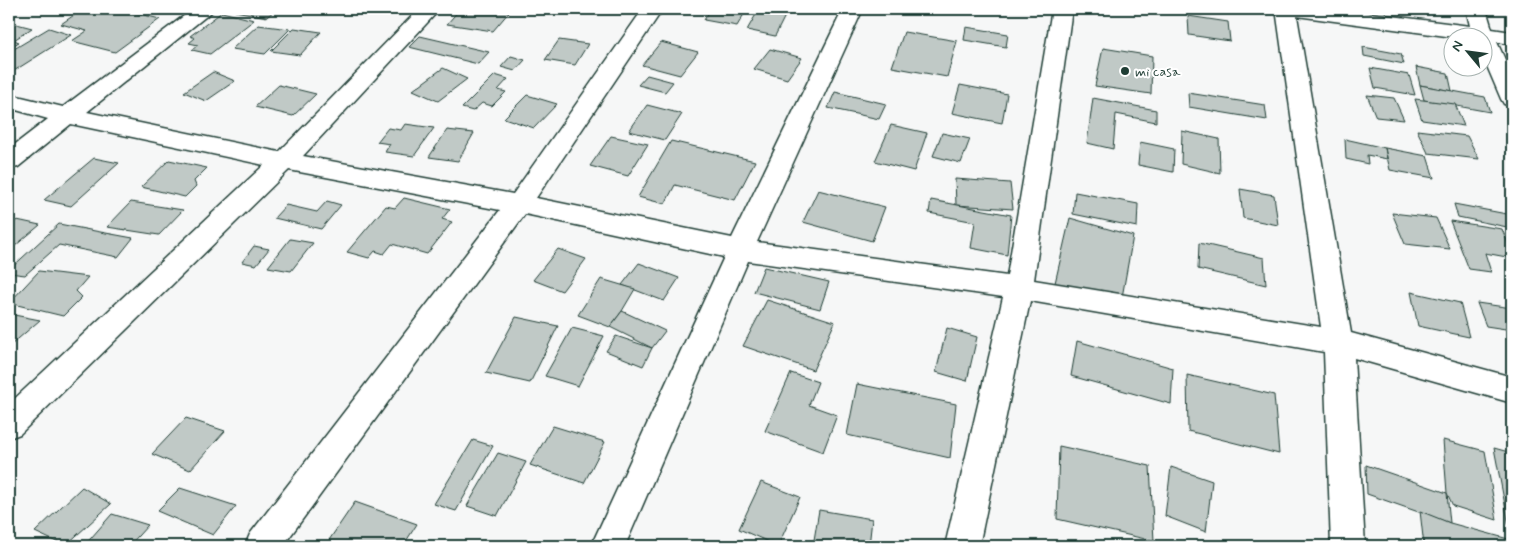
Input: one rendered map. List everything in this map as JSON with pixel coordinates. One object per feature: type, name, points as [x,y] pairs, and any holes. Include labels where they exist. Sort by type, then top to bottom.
[{"type":"street","points":[[9,161],[205,9]]},
{"type":"street","points":[[9,424],[284,161],[430,9]]},
{"type":"street","points":[[262,546],[519,204],[653,9]]},
{"type":"street","points":[[608,546],[740,250],[853,9]]},
{"type":"street","points":[[962,546],[1018,288],[1062,9]]},
{"type":"street","points":[[1286,9],[1338,342],[1348,546]]},
{"type":"street","points":[[1292,9],[1444,29]]},
{"type":"street","points":[[1476,9],[1481,28]]},
{"type":"street","points":[[1494,36],[1512,38]]},
{"type":"street","points":[[1494,59],[1512,99]]},
{"type":"street","points":[[9,100],[67,116],[284,161],[519,204],[740,250],[1018,288],[1338,342],[1512,390]]},
{"type":"building","points":[[83,9],[120,9],[160,19],[115,52],[72,41],[87,31],[61,24]]},
{"type":"building","points":[[238,9],[276,9],[267,17],[235,11]]},
{"type":"building","points":[[460,9],[491,9],[509,12],[493,31],[447,24]]},
{"type":"building","points":[[711,9],[747,9],[737,26],[704,20]]},
{"type":"building","points":[[1343,9],[1384,9],[1387,17],[1343,11]]},
{"type":"building","points":[[758,11],[785,16],[775,36],[747,30]]},
{"type":"building","points":[[222,12],[254,20],[210,54],[192,50],[198,45],[189,43],[195,38],[190,36]]},
{"type":"building","points":[[1188,16],[1228,22],[1230,41],[1189,35]]},
{"type":"building","points":[[9,22],[32,28],[14,40],[19,42],[9,48]]},
{"type":"building","points":[[258,25],[290,29],[265,54],[232,49]]},
{"type":"building","points":[[966,27],[1008,34],[1006,47],[964,40]]},
{"type":"building","points":[[49,28],[71,35],[9,74],[9,52]]},
{"type":"building","points":[[294,28],[321,32],[300,55],[271,51]]},
{"type":"building","points":[[904,32],[957,41],[947,77],[892,67]]},
{"type":"building","points":[[420,36],[489,52],[478,64],[409,47]]},
{"type":"building","points":[[559,40],[588,44],[575,65],[545,60]]},
{"type":"building","points":[[661,42],[698,52],[680,75],[642,65]]},
{"type":"building","points":[[1363,47],[1401,54],[1404,64],[1364,56]]},
{"type":"building","name":"mi casa","points":[[1103,48],[1152,56],[1151,94],[1095,86]]},
{"type":"building","points":[[770,49],[802,58],[787,79],[754,69]]},
{"type":"building","points":[[511,56],[525,60],[515,71],[501,67]]},
{"type":"building","points":[[1416,67],[1444,72],[1444,78],[1449,78],[1452,91],[1420,85]]},
{"type":"building","points":[[443,68],[467,79],[438,101],[413,90]]},
{"type":"building","points":[[1370,68],[1409,75],[1415,95],[1375,88]]},
{"type":"building","points":[[213,72],[235,81],[206,101],[184,92]]},
{"type":"building","points":[[495,75],[508,79],[498,90],[506,92],[492,106],[482,103],[473,111],[462,108]]},
{"type":"building","points":[[647,75],[673,82],[665,92],[638,85]]},
{"type":"building","points":[[279,85],[316,94],[293,116],[255,107]]},
{"type":"building","points":[[960,85],[1007,94],[1002,123],[952,113]]},
{"type":"building","points":[[1420,85],[1485,97],[1490,112],[1424,100]]},
{"type":"building","points":[[835,92],[886,104],[879,119],[828,108]]},
{"type":"building","points":[[1188,93],[1265,105],[1267,120],[1189,107]]},
{"type":"building","points":[[527,95],[557,104],[534,128],[504,118]]},
{"type":"building","points":[[1367,95],[1394,98],[1404,120],[1376,117]]},
{"type":"building","points":[[1093,98],[1156,110],[1156,122],[1116,114],[1113,149],[1087,143]]},
{"type":"building","points":[[1415,99],[1455,104],[1464,126],[1422,120]]},
{"type":"building","points":[[647,105],[682,114],[665,140],[629,131]]},
{"type":"building","points":[[405,124],[434,128],[414,156],[385,152],[390,144],[377,142],[388,128],[401,130]]},
{"type":"building","points":[[891,125],[927,133],[914,171],[875,161]]},
{"type":"building","points":[[447,130],[474,133],[458,161],[429,157]]},
{"type":"building","points":[[1417,130],[1467,136],[1479,159],[1428,153]]},
{"type":"building","points":[[1182,131],[1219,139],[1220,173],[1181,164]]},
{"type":"building","points":[[942,133],[970,139],[961,163],[933,156]]},
{"type":"building","points":[[611,136],[648,144],[628,176],[590,166]]},
{"type":"building","points":[[1345,139],[1385,148],[1387,159],[1367,155],[1368,164],[1346,159]]},
{"type":"building","points":[[671,141],[755,161],[735,200],[675,185],[665,204],[638,197]]},
{"type":"building","points":[[1140,142],[1174,149],[1173,172],[1138,165]]},
{"type":"building","points":[[1385,148],[1427,156],[1434,178],[1390,170]]},
{"type":"building","points":[[94,158],[119,163],[71,206],[44,200]]},
{"type":"building","points":[[169,160],[207,168],[194,181],[196,186],[185,197],[141,187]]},
{"type":"building","points":[[955,179],[1010,183],[1013,209],[956,205]]},
{"type":"building","points":[[1240,189],[1274,195],[1278,225],[1243,218]]},
{"type":"building","points":[[818,190],[885,207],[872,241],[803,222]]},
{"type":"building","points":[[1075,192],[1138,204],[1137,227],[1073,214]]},
{"type":"building","points":[[404,198],[450,209],[442,219],[452,222],[427,254],[392,244],[384,254],[375,251],[369,258],[347,252],[386,206],[395,208]]},
{"type":"building","points":[[931,200],[1011,215],[1007,255],[971,248],[975,222],[929,213]]},
{"type":"building","points":[[327,201],[341,205],[321,229],[274,218],[286,205],[317,212]]},
{"type":"building","points":[[131,202],[183,210],[159,235],[107,227]]},
{"type":"building","points":[[1454,204],[1512,215],[1512,228],[1458,217]]},
{"type":"building","points":[[1392,213],[1436,218],[1450,249],[1405,244]]},
{"type":"building","points":[[1070,218],[1133,236],[1121,303],[1055,283]]},
{"type":"building","points":[[17,220],[40,225],[9,251],[9,227]]},
{"type":"building","points":[[1450,221],[1502,229],[1512,253],[1512,258],[1485,253],[1491,272],[1469,269]]},
{"type":"building","points":[[59,224],[133,238],[118,257],[59,245],[25,275],[9,273],[9,270]]},
{"type":"building","points":[[290,239],[313,243],[291,271],[268,267]]},
{"type":"building","points":[[1199,243],[1264,258],[1266,285],[1198,269]]},
{"type":"building","points":[[254,246],[269,249],[256,265],[242,262]]},
{"type":"building","points":[[558,249],[586,259],[562,291],[533,280]]},
{"type":"building","points":[[639,263],[679,278],[664,301],[622,285]]},
{"type":"building","points":[[764,267],[829,282],[820,309],[754,292]]},
{"type":"building","points":[[39,271],[88,277],[76,291],[82,297],[63,316],[9,303]]},
{"type":"building","points":[[601,279],[635,289],[610,327],[578,315]]},
{"type":"building","points":[[1411,292],[1460,303],[1469,337],[1418,326]]},
{"type":"building","points":[[767,300],[835,322],[813,370],[743,346]]},
{"type":"building","points":[[1477,303],[1512,308],[1512,330],[1486,326]]},
{"type":"building","points":[[622,311],[665,331],[652,348],[610,327]]},
{"type":"building","points":[[9,314],[40,320],[11,345],[9,344]]},
{"type":"building","points":[[516,317],[558,326],[530,383],[486,373]]},
{"type":"building","points":[[572,328],[604,336],[578,386],[545,376]]},
{"type":"building","points":[[947,328],[977,337],[967,381],[936,372]]},
{"type":"building","points":[[616,336],[652,348],[643,366],[606,351]]},
{"type":"building","points":[[1077,341],[1173,368],[1171,404],[1071,376]]},
{"type":"building","points":[[791,373],[818,382],[809,405],[837,415],[823,452],[765,431]]},
{"type":"building","points":[[1187,375],[1274,395],[1279,454],[1188,431]]},
{"type":"building","points":[[857,384],[956,404],[950,458],[847,435]]},
{"type":"building","points":[[186,418],[225,431],[190,470],[152,454]]},
{"type":"building","points":[[553,426],[605,442],[584,483],[530,465]]},
{"type":"building","points":[[473,440],[493,446],[456,511],[434,504]]},
{"type":"building","points":[[1443,440],[1485,451],[1497,520],[1453,506],[1447,493]]},
{"type":"building","points":[[1059,446],[1150,466],[1154,541],[1057,519]]},
{"type":"building","points":[[1494,448],[1512,453],[1512,531],[1510,531]]},
{"type":"building","points":[[498,453],[526,462],[497,516],[467,506]]},
{"type":"building","points":[[1366,465],[1447,493],[1450,523],[1367,494]]},
{"type":"building","points":[[1171,467],[1212,481],[1206,532],[1165,516]]},
{"type":"building","points":[[761,482],[800,497],[778,546],[739,529]]},
{"type":"building","points":[[82,487],[111,504],[65,546],[35,532]]},
{"type":"building","points":[[180,488],[236,506],[213,535],[157,511]]},
{"type":"building","points":[[355,502],[417,524],[403,546],[325,546]]},
{"type":"building","points":[[819,510],[872,519],[869,546],[813,546]]},
{"type":"building","points":[[1420,511],[1450,523],[1512,540],[1512,546],[1424,546]]},
{"type":"building","points":[[112,514],[148,525],[129,546],[84,546]]},
{"type":"place","name":"mi casa","points":[[1125,71]]}]
